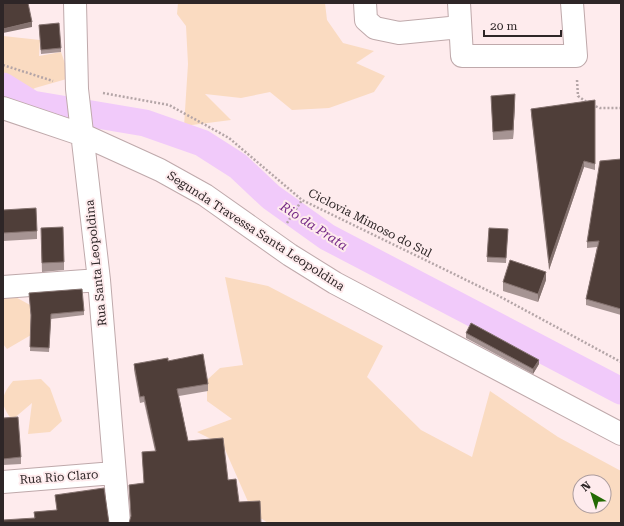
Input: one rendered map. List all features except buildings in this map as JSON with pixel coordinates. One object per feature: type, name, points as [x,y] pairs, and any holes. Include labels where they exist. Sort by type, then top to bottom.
[{"type":"street","name":"Rua Santa Leopoldina","points":[[75,3],[77,91],[98,280],[118,523]]},
{"type":"street","points":[[365,3],[366,20],[375,28],[399,32],[460,27]]},
{"type":"street","points":[[459,3],[462,56],[576,56],[572,3]]},
{"type":"street","name":"Segunda Travessa Santa Leopoldina","points":[[3,108],[82,130],[184,182],[290,255],[335,283],[621,434]]},
{"type":"street","points":[[3,287],[98,280]]},
{"type":"street","name":"Rua Rio Claro","points":[[3,482],[114,473]]},
{"type":"path","points":[[576,56],[578,96],[590,104],[600,108],[621,108]]},
{"type":"path","name":"Ciclovia Mimoso do Sul","points":[[3,65],[77,91],[169,105],[229,138],[302,200],[497,295],[621,362]]},
{"type":"path","points":[[287,224],[302,200]]},
{"type":"shaded area","points":[[178,3],[325,3],[327,20],[343,43],[374,51],[356,63],[385,76],[374,92],[329,108],[292,110],[270,92],[241,98],[205,94],[231,120],[184,126],[188,64],[186,26],[177,14]]},
{"type":"shaded area","points":[[3,36],[40,40],[39,56],[61,52],[70,78],[35,88],[11,102],[3,100]]},
{"type":"shaded area","points":[[225,277],[268,286],[383,346],[367,377],[421,430],[472,457],[490,391],[558,437],[621,471],[621,523],[268,523],[253,513],[223,445],[197,432],[232,419],[207,401],[207,380],[220,368],[243,365]]},
{"type":"shaded area","points":[[3,290],[30,305],[31,335],[7,349],[3,344]]},
{"type":"shaded area","points":[[41,379],[50,388],[62,421],[50,432],[28,434],[32,403],[12,420],[5,409],[3,400],[13,381]]},
{"type":"waterway","name":"Rio da Prata","points":[[3,86],[32,104],[145,123],[202,143],[238,166],[271,197],[327,237],[621,391]]}]
